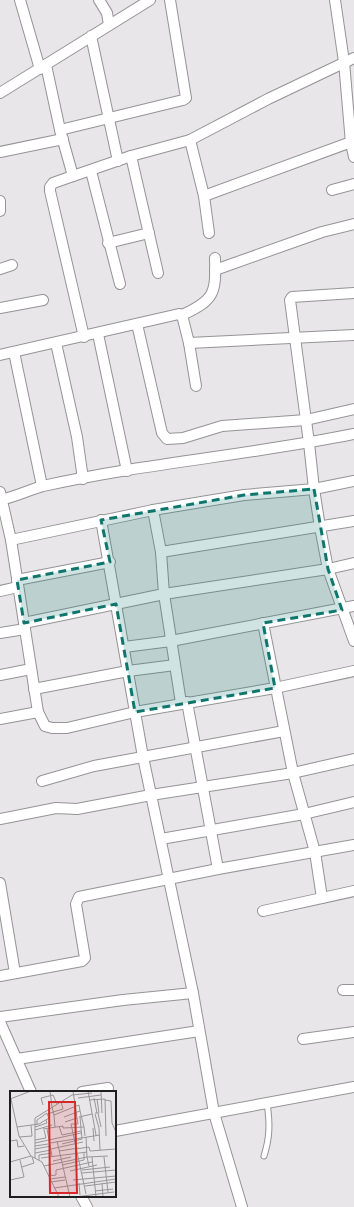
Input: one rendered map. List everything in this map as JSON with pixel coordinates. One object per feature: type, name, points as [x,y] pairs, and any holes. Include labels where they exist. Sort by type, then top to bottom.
[{"type":"street","points":[[20,0],[43,67],[73,176]]},
{"type":"street","points":[[99,0],[107,13],[109,25]]},
{"type":"street","points":[[0,93],[150,0]]},
{"type":"street","points":[[0,152],[61,135],[109,117],[183,100],[186,98],[170,0]]},
{"type":"street","points":[[335,0],[344,62],[354,157]]},
{"type":"street","points":[[91,36],[118,161]]},
{"type":"street","points":[[84,337],[50,186],[53,183],[131,156],[190,140],[354,58]]},
{"type":"street","points":[[190,140],[204,196],[209,234]]},
{"type":"street","points":[[204,196],[352,142]]},
{"type":"street","points":[[131,156],[158,273]]},
{"type":"street","points":[[91,170],[108,243],[120,284]]},
{"type":"street","points":[[332,190],[354,184]]},
{"type":"street","points":[[0,201],[0,211]]},
{"type":"street","points":[[216,270],[322,232],[354,224]]},
{"type":"street","points":[[108,243],[149,233]]},
{"type":"street","points":[[0,355],[98,334],[179,314],[182,316],[201,306],[211,297],[216,270],[215,258]]},
{"type":"street","points":[[0,269],[12,265]]},
{"type":"street","points":[[353,635],[342,610],[328,569],[320,527],[290,300],[292,297],[354,293]]},
{"type":"street","points":[[0,308],[43,300]]},
{"type":"street","points":[[182,316],[189,343],[196,386]]},
{"type":"street","points":[[137,324],[162,433],[167,439],[183,438],[222,426],[306,420],[354,409]]},
{"type":"street","points":[[98,334],[127,472]]},
{"type":"street","points":[[189,343],[354,335]]},
{"type":"street","points":[[56,343],[77,437],[83,479]]},
{"type":"street","points":[[14,352],[42,486]]},
{"type":"street","points":[[354,434],[309,443],[241,452],[42,486],[1,497],[11,540],[38,712],[45,726],[52,728],[67,728],[184,702],[275,688],[354,671]]},
{"type":"street","points":[[11,540],[153,510],[244,495],[314,489],[354,481]]},
{"type":"street","points":[[153,510],[161,552],[164,594],[175,665],[194,748],[218,868]]},
{"type":"street","points":[[101,520],[110,562],[143,757],[193,993],[214,1113],[242,1207]]},
{"type":"street","points":[[161,552],[354,521]]},
{"type":"street","points":[[0,591],[18,584],[110,562]]},
{"type":"street","points":[[0,633],[116,604],[164,594],[328,569],[354,563]]},
{"type":"street","points":[[124,648],[172,641],[263,623],[342,610],[354,606]]},
{"type":"street","points":[[263,623],[293,773],[315,852],[322,898]]},
{"type":"street","points":[[34,689],[128,671],[175,665]]},
{"type":"street","points":[[0,675],[31,669]]},
{"type":"street","points":[[0,719],[38,712]]},
{"type":"street","points":[[42,781],[94,766],[284,731]]},
{"type":"street","points":[[0,819],[48,809],[77,809],[151,795],[293,773],[354,759]]},
{"type":"street","points":[[161,838],[304,814],[354,802]]},
{"type":"street","points":[[0,976],[82,961],[85,958],[76,904],[79,897],[218,868],[354,845]]},
{"type":"street","points":[[0,883],[9,930],[14,973]]},
{"type":"street","points":[[262,911],[354,891]]},
{"type":"street","points":[[343,990],[354,990]]},
{"type":"street","points":[[0,1017],[123,1000],[193,993]]},
{"type":"street","points":[[0,1022],[31,1091]]},
{"type":"street","points":[[17,1059],[199,1031]]},
{"type":"street","points":[[303,1039],[354,1032]]},
{"type":"street","points":[[88,1091],[108,1088]]},
{"type":"street","points":[[116,1131],[354,1088]]},
{"type":"street","points":[[82,1197],[87,1207]]},
{"type":"lane","points":[[264,1156],[269,1141],[270,1125],[267,1103]]},
{"type":"highlighted area","points":[[314,489],[328,569],[342,610],[263,623],[275,688],[135,712],[116,604],[24,623],[17,580],[110,562],[101,520],[244,495]]}]
